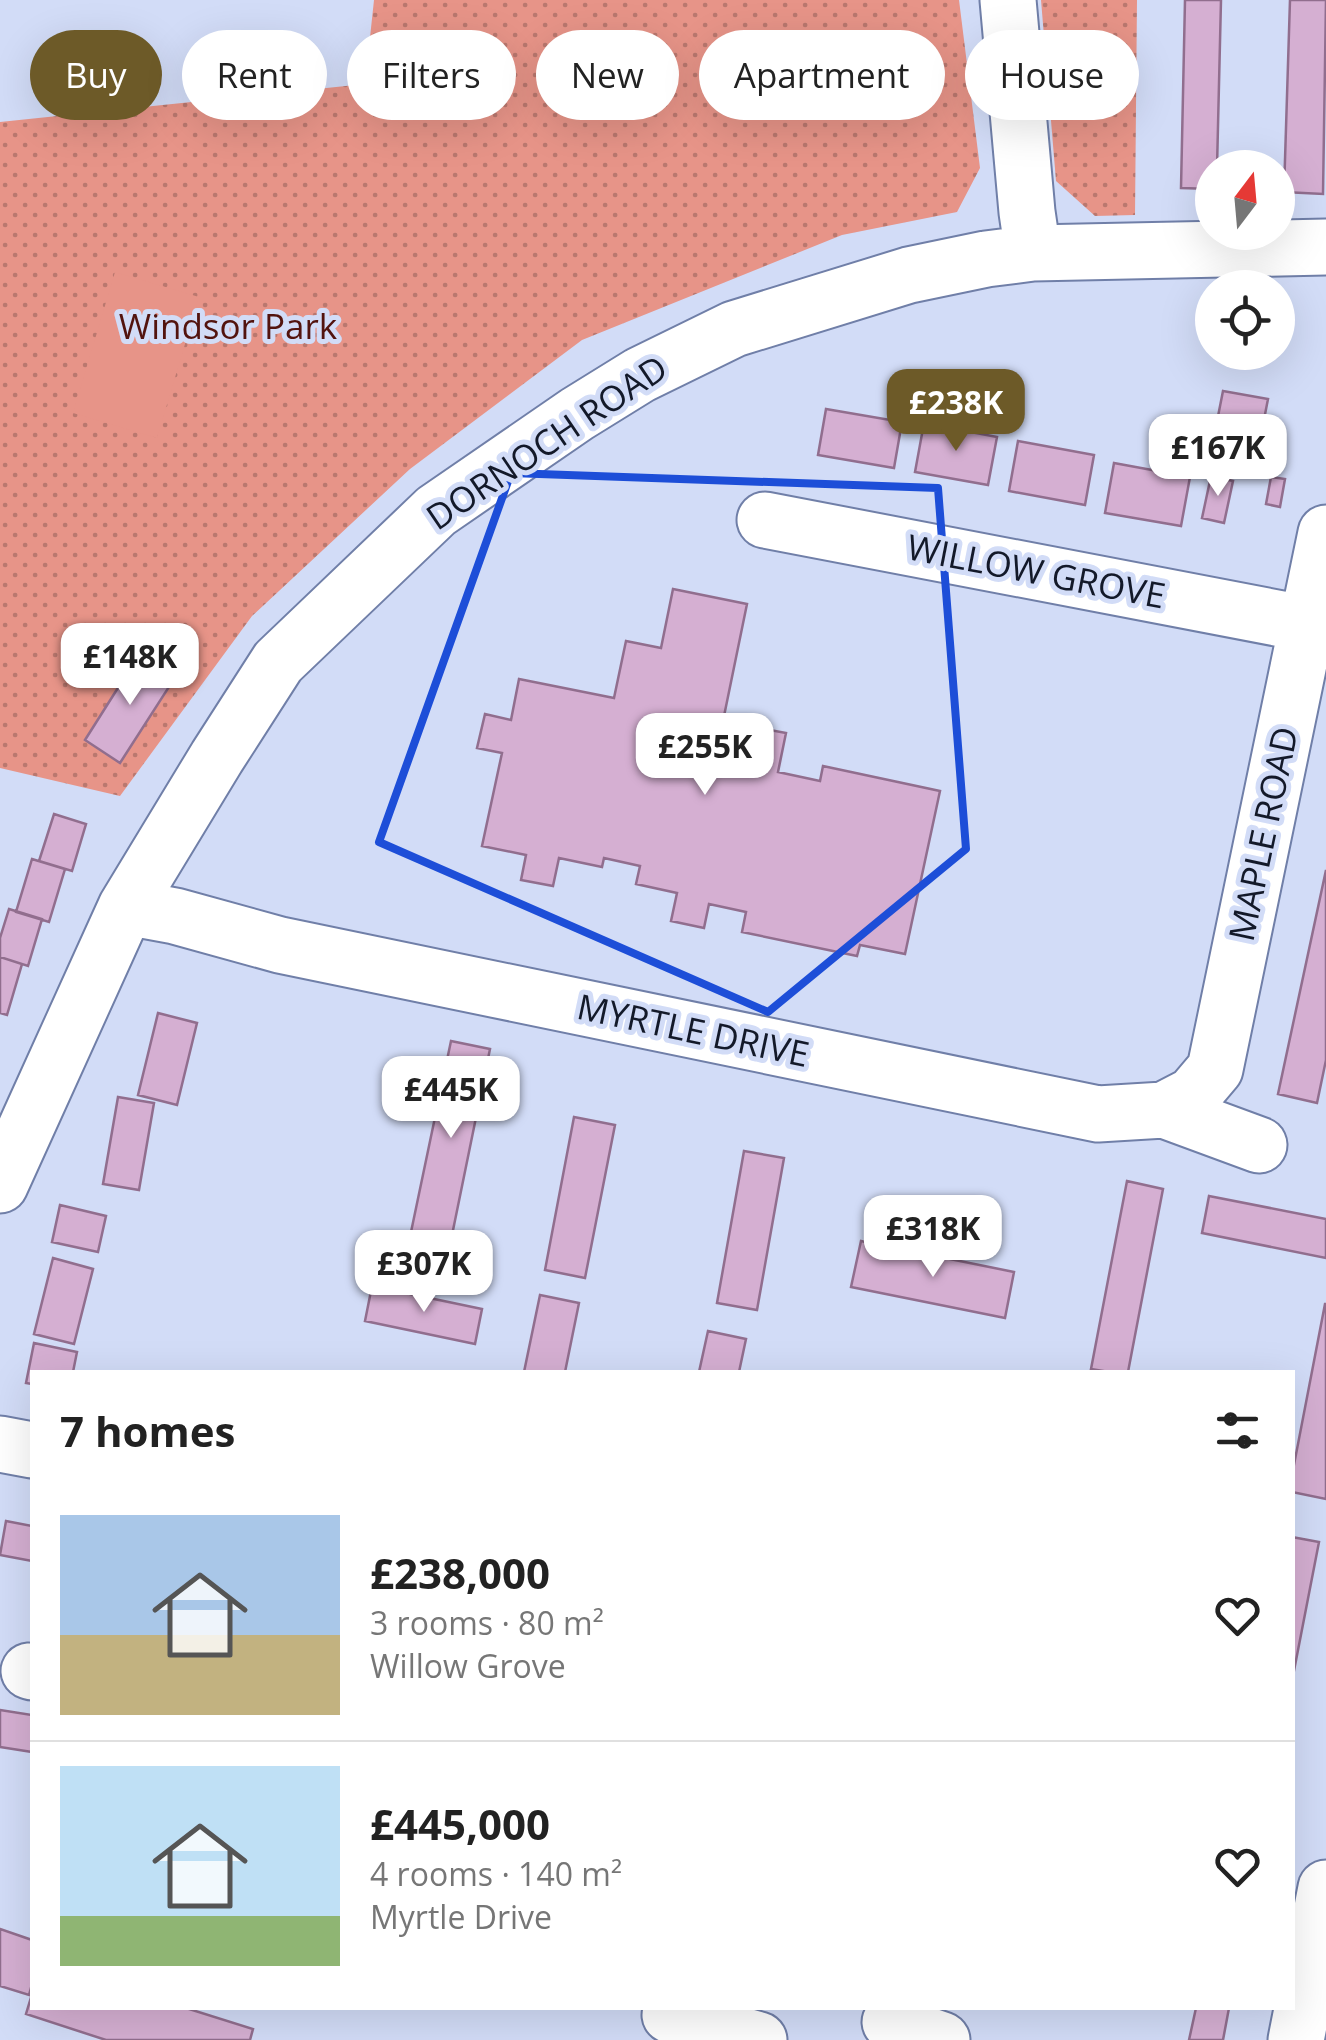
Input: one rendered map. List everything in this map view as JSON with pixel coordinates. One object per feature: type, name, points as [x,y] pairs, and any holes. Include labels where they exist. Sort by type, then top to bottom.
[{"type":"street","points":[[1008,0],[1033,253]]},
{"type":"street","name":"DORNOCH ROAD","points":[[0,1186],[126,906],[278,662],[436,511],[640,375],[734,329],[827,299],[909,276],[1033,253],[1326,247]]},
{"type":"street","name":"WILLOW GROVE","points":[[765,520],[1308,624]]},
{"type":"street","name":"MAPLE ROAD","points":[[1164,1110],[1193,1095],[1215,1069],[1326,533]]},
{"type":"street","name":"MYRTLE DRIVE","points":[[126,906],[280,945],[1098,1114],[1164,1110],[1259,1145]]},
{"type":"street","points":[[0,1444],[30,1450]]},
{"type":"street","points":[[1296,2040],[1326,1888]]},
{"type":"street","points":[[670,2014],[759,2040]]},
{"type":"street","points":[[890,2023],[942,2040]]},
{"type":"highlighted area","points":[[511,473],[938,488],[966,849],[768,1012],[379,842]]},
{"type":"green space","name":"Windsor Park","points":[[374,0],[959,0],[965,48],[965,120],[974,120],[980,168],[957,212],[842,235],[582,340],[410,469],[252,616],[120,796],[0,768],[0,122],[162,120],[162,105],[182,103],[182,120],[327,120],[327,88],[347,86],[347,120],[516,120],[516,30],[371,30]]},
{"type":"green space","points":[[1041,0],[1137,0],[1137,30],[1043,30]]},
{"type":"green space","points":[[1051,120],[1136,120],[1135,215],[1095,216],[1056,181]]},
{"type":"green space","points":[[115,272],[199,297],[157,438],[73,413]]},
{"type":"building","points":[[1185,0],[1221,0],[1217,150],[1195,150],[1195,188],[1181,188]]},
{"type":"building","points":[[1290,0],[1326,0],[1323,194],[1295,193],[1295,150],[1285,150]]},
{"type":"building","points":[[1223,391],[1268,399],[1253,476],[1208,467]]},
{"type":"building","points":[[826,409],[902,422],[894,468],[818,455]]},
{"type":"building","points":[[924,423],[997,437],[988,485],[915,472]]},
{"type":"building","points":[[1018,441],[1094,455],[1085,505],[1009,491]]},
{"type":"building","points":[[1114,463],[1190,477],[1181,526],[1105,513]]},
{"type":"building","points":[[1211,476],[1233,481],[1224,523],[1202,518]]},
{"type":"building","points":[[1271,477],[1285,479],[1280,507],[1266,504]]},
{"type":"building","points":[[673,589],[747,604],[723,721],[786,733],[778,772],[820,781],[823,766],[940,791],[905,954],[860,945],[857,956],[742,932],[746,912],[709,904],[704,928],[671,921],[677,893],[636,884],[640,866],[604,858],[602,867],[559,858],[553,886],[521,880],[526,855],[482,846],[502,753],[477,748],[485,714],[511,720],[519,679],[614,698],[626,641],[661,648]]},
{"type":"building","points":[[140,653],[176,676],[120,763],[85,740]]},
{"type":"building","points":[[54,814],[86,824],[72,871],[39,861]]},
{"type":"building","points":[[32,859],[65,869],[49,922],[16,912]]},
{"type":"building","points":[[1326,870],[1326,1060],[1317,1103],[1278,1094]]},
{"type":"building","points":[[9,909],[42,919],[28,966],[0,957],[0,938]]},
{"type":"building","points":[[0,957],[22,964],[7,1015],[0,1013]]},
{"type":"building","points":[[158,1013],[197,1023],[177,1105],[138,1095]]},
{"type":"building","points":[[451,1041],[490,1049],[451,1240],[411,1232]]},
{"type":"building","points":[[118,1097],[154,1103],[139,1190],[103,1184]]},
{"type":"building","points":[[574,1117],[615,1125],[585,1278],[545,1270]]},
{"type":"building","points":[[744,1151],[784,1158],[757,1310],[717,1303]]},
{"type":"building","points":[[1127,1181],[1163,1189],[1128,1370],[1091,1369]]},
{"type":"building","points":[[1209,1196],[1326,1219],[1326,1258],[1202,1233]]},
{"type":"building","points":[[60,1205],[106,1216],[98,1252],[52,1242]]},
{"type":"building","points":[[861,1241],[1014,1272],[1005,1318],[851,1287]]},
{"type":"building","points":[[53,1258],[93,1269],[74,1344],[34,1334]]},
{"type":"building","points":[[372,1286],[482,1309],[475,1344],[365,1321]]},
{"type":"building","points":[[540,1295],[579,1303],[565,1370],[524,1370]]},
{"type":"building","points":[[1326,1304],[1326,1499],[1295,1493],[1295,1459]]},
{"type":"building","points":[[708,1331],[746,1339],[739,1370],[699,1370]]},
{"type":"building","points":[[34,1343],[77,1352],[73,1370],[30,1370],[30,1384],[26,1383]]},
{"type":"building","points":[[6,1521],[30,1526],[30,1561],[0,1555]]},
{"type":"building","points":[[1295,1538],[1319,1542],[1295,1666]]},
{"type":"building","points":[[0,1710],[30,1715],[30,1752],[0,1747]]},
{"type":"building","points":[[0,1929],[30,1939],[30,1991],[29,1995],[0,1986]]},
{"type":"building","points":[[30,2001],[30,2010],[192,2010],[253,2029],[250,2040],[106,2040],[26,2014]]},
{"type":"building","points":[[1196,2010],[1229,2010],[1223,2040],[1189,2040]]}]
